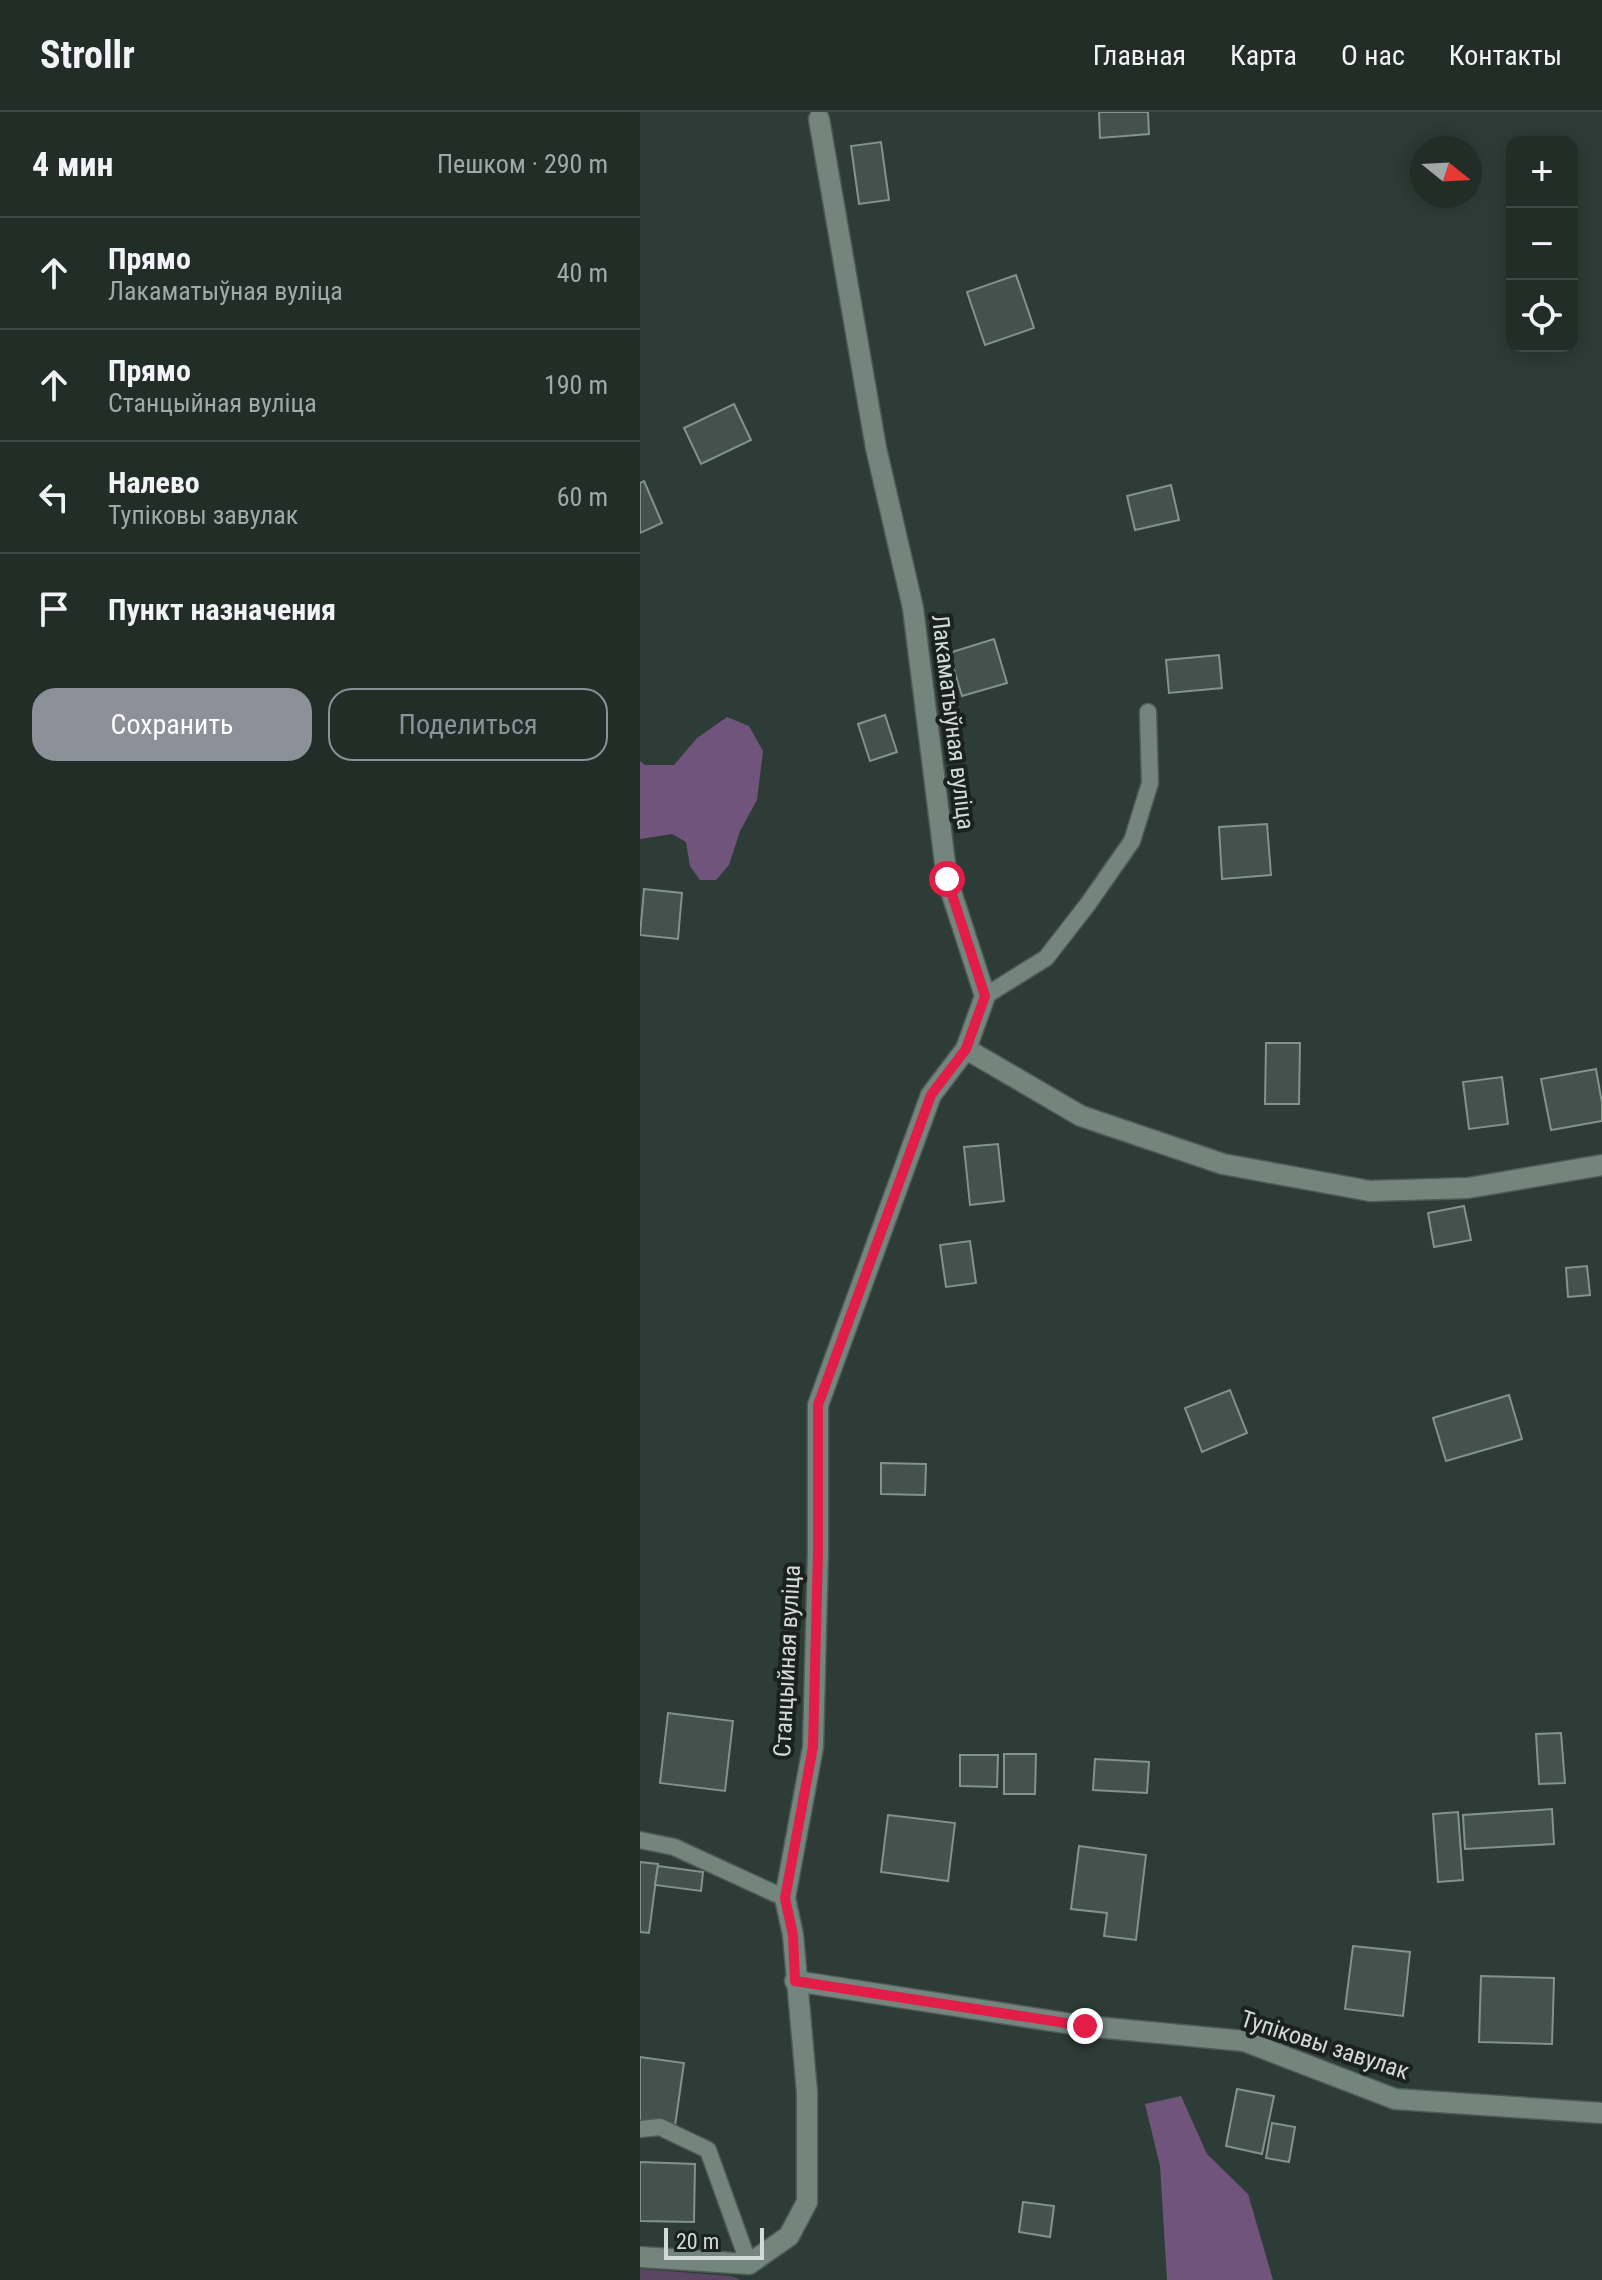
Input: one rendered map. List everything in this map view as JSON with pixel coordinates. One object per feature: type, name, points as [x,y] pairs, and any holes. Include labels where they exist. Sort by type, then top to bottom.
[{"type":"street","name":"Лакаматыўная вуліца","points":[[819,116],[876,448],[913,608],[947,879],[985,996]]},
{"type":"street","points":[[985,996],[966,1049],[1081,1116],[1223,1164],[1370,1191],[1468,1188],[1602,1165]]},
{"type":"street","name":"Станцыйная вуліца","points":[[749,2264],[789,2236],[807,2202],[807,2092],[793,1935],[785,1898],[813,1747],[818,1405],[931,1095],[966,1049]]},
{"type":"street","name":"Тупіковы завулак","points":[[795,1981],[1085,2026],[1244,2041],[1395,2099],[1602,2113]]},
{"type":"street","points":[[640,2257],[749,2264]]},
{"type":"lane","points":[[985,996],[1046,958],[1132,841],[1150,783],[1148,712]]},
{"type":"lane","points":[[640,1840],[674,1847],[785,1898]]},
{"type":"lane","points":[[640,2129],[660,2127],[708,2150],[749,2264]]},
{"type":"shaded area","points":[[727,717],[749,726],[763,751],[757,800],[740,831],[729,865],[716,880],[700,880],[690,866],[686,842],[672,834],[640,839],[640,761],[645,765],[674,765],[697,738]]},
{"type":"shaded area","points":[[1181,2096],[1207,2154],[1248,2194],[1273,2280],[1167,2280],[1160,2166],[1145,2104]]},
{"type":"shaded area","points":[[640,2269],[731,2276],[741,2280],[640,2280]]},
{"type":"building","points":[[1099,112],[1148,112],[1149,134],[1100,138]]},
{"type":"building","points":[[881,142],[889,200],[859,204],[851,146]]},
{"type":"building","points":[[1016,275],[1034,328],[985,345],[967,292]]},
{"type":"building","points":[[734,404],[751,440],[701,464],[684,428]]},
{"type":"building","points":[[644,481],[662,523],[640,533],[640,483]]},
{"type":"building","points":[[1171,485],[1179,520],[1135,530],[1127,496]]},
{"type":"building","points":[[994,639],[1007,683],[962,696],[949,653]]},
{"type":"building","points":[[1219,655],[1222,688],[1169,693],[1166,660]]},
{"type":"building","points":[[885,715],[897,752],[870,761],[858,724]]},
{"type":"building","points":[[1267,824],[1271,875],[1222,879],[1219,827]]},
{"type":"building","points":[[644,889],[682,893],[678,939],[640,935]]},
{"type":"building","points":[[1266,1043],[1300,1043],[1299,1104],[1265,1104]]},
{"type":"building","points":[[1596,1069],[1602,1121],[1551,1130],[1541,1079]]},
{"type":"building","points":[[1502,1077],[1508,1124],[1469,1129],[1463,1082]]},
{"type":"building","points":[[998,1144],[1004,1201],[970,1205],[964,1147]]},
{"type":"building","points":[[1464,1206],[1471,1240],[1434,1247],[1428,1213]]},
{"type":"building","points":[[970,1241],[976,1283],[946,1287],[940,1245]]},
{"type":"building","points":[[1587,1266],[1590,1295],[1568,1297],[1566,1268]]},
{"type":"building","points":[[1230,1390],[1247,1433],[1202,1452],[1185,1408]]},
{"type":"building","points":[[1509,1395],[1522,1439],[1446,1461],[1433,1418]]},
{"type":"building","points":[[881,1463],[926,1464],[925,1495],[881,1494]]},
{"type":"building","points":[[668,1713],[733,1721],[725,1791],[660,1783]]},
{"type":"building","points":[[1561,1733],[1565,1783],[1539,1784],[1536,1734]]},
{"type":"building","points":[[1004,1754],[1036,1754],[1035,1794],[1004,1794]]},
{"type":"building","points":[[960,1755],[998,1755],[997,1787],[960,1786]]},
{"type":"building","points":[[1095,1759],[1149,1762],[1147,1793],[1093,1790]]},
{"type":"building","points":[[1552,1809],[1554,1844],[1465,1849],[1463,1815]]},
{"type":"building","points":[[1458,1812],[1463,1880],[1438,1882],[1433,1814]]},
{"type":"building","points":[[888,1815],[955,1823],[948,1881],[881,1872]]},
{"type":"building","points":[[1079,1846],[1146,1855],[1136,1940],[1104,1936],[1107,1913],[1071,1909]]},
{"type":"building","points":[[640,1862],[658,1864],[649,1933],[640,1932]]},
{"type":"building","points":[[658,1866],[703,1872],[701,1891],[655,1885]]},
{"type":"building","points":[[1353,1946],[1410,1952],[1403,2016],[1345,2009]]},
{"type":"building","points":[[1481,1976],[1554,1978],[1552,2044],[1479,2042]]},
{"type":"building","points":[[640,2057],[684,2063],[675,2126],[640,2122]]},
{"type":"building","points":[[1237,2089],[1274,2096],[1262,2154],[1226,2146]]},
{"type":"building","points":[[1272,2123],[1295,2127],[1289,2162],[1266,2158]]},
{"type":"building","points":[[640,2162],[695,2164],[694,2222],[640,2221]]},
{"type":"building","points":[[1023,2202],[1054,2206],[1050,2237],[1019,2232]]},
{"type":"route","points":[[947,879],[985,996],[966,1049],[931,1095],[818,1405],[813,1747],[785,1898],[793,1935],[795,1981],[1085,2026]]}]
